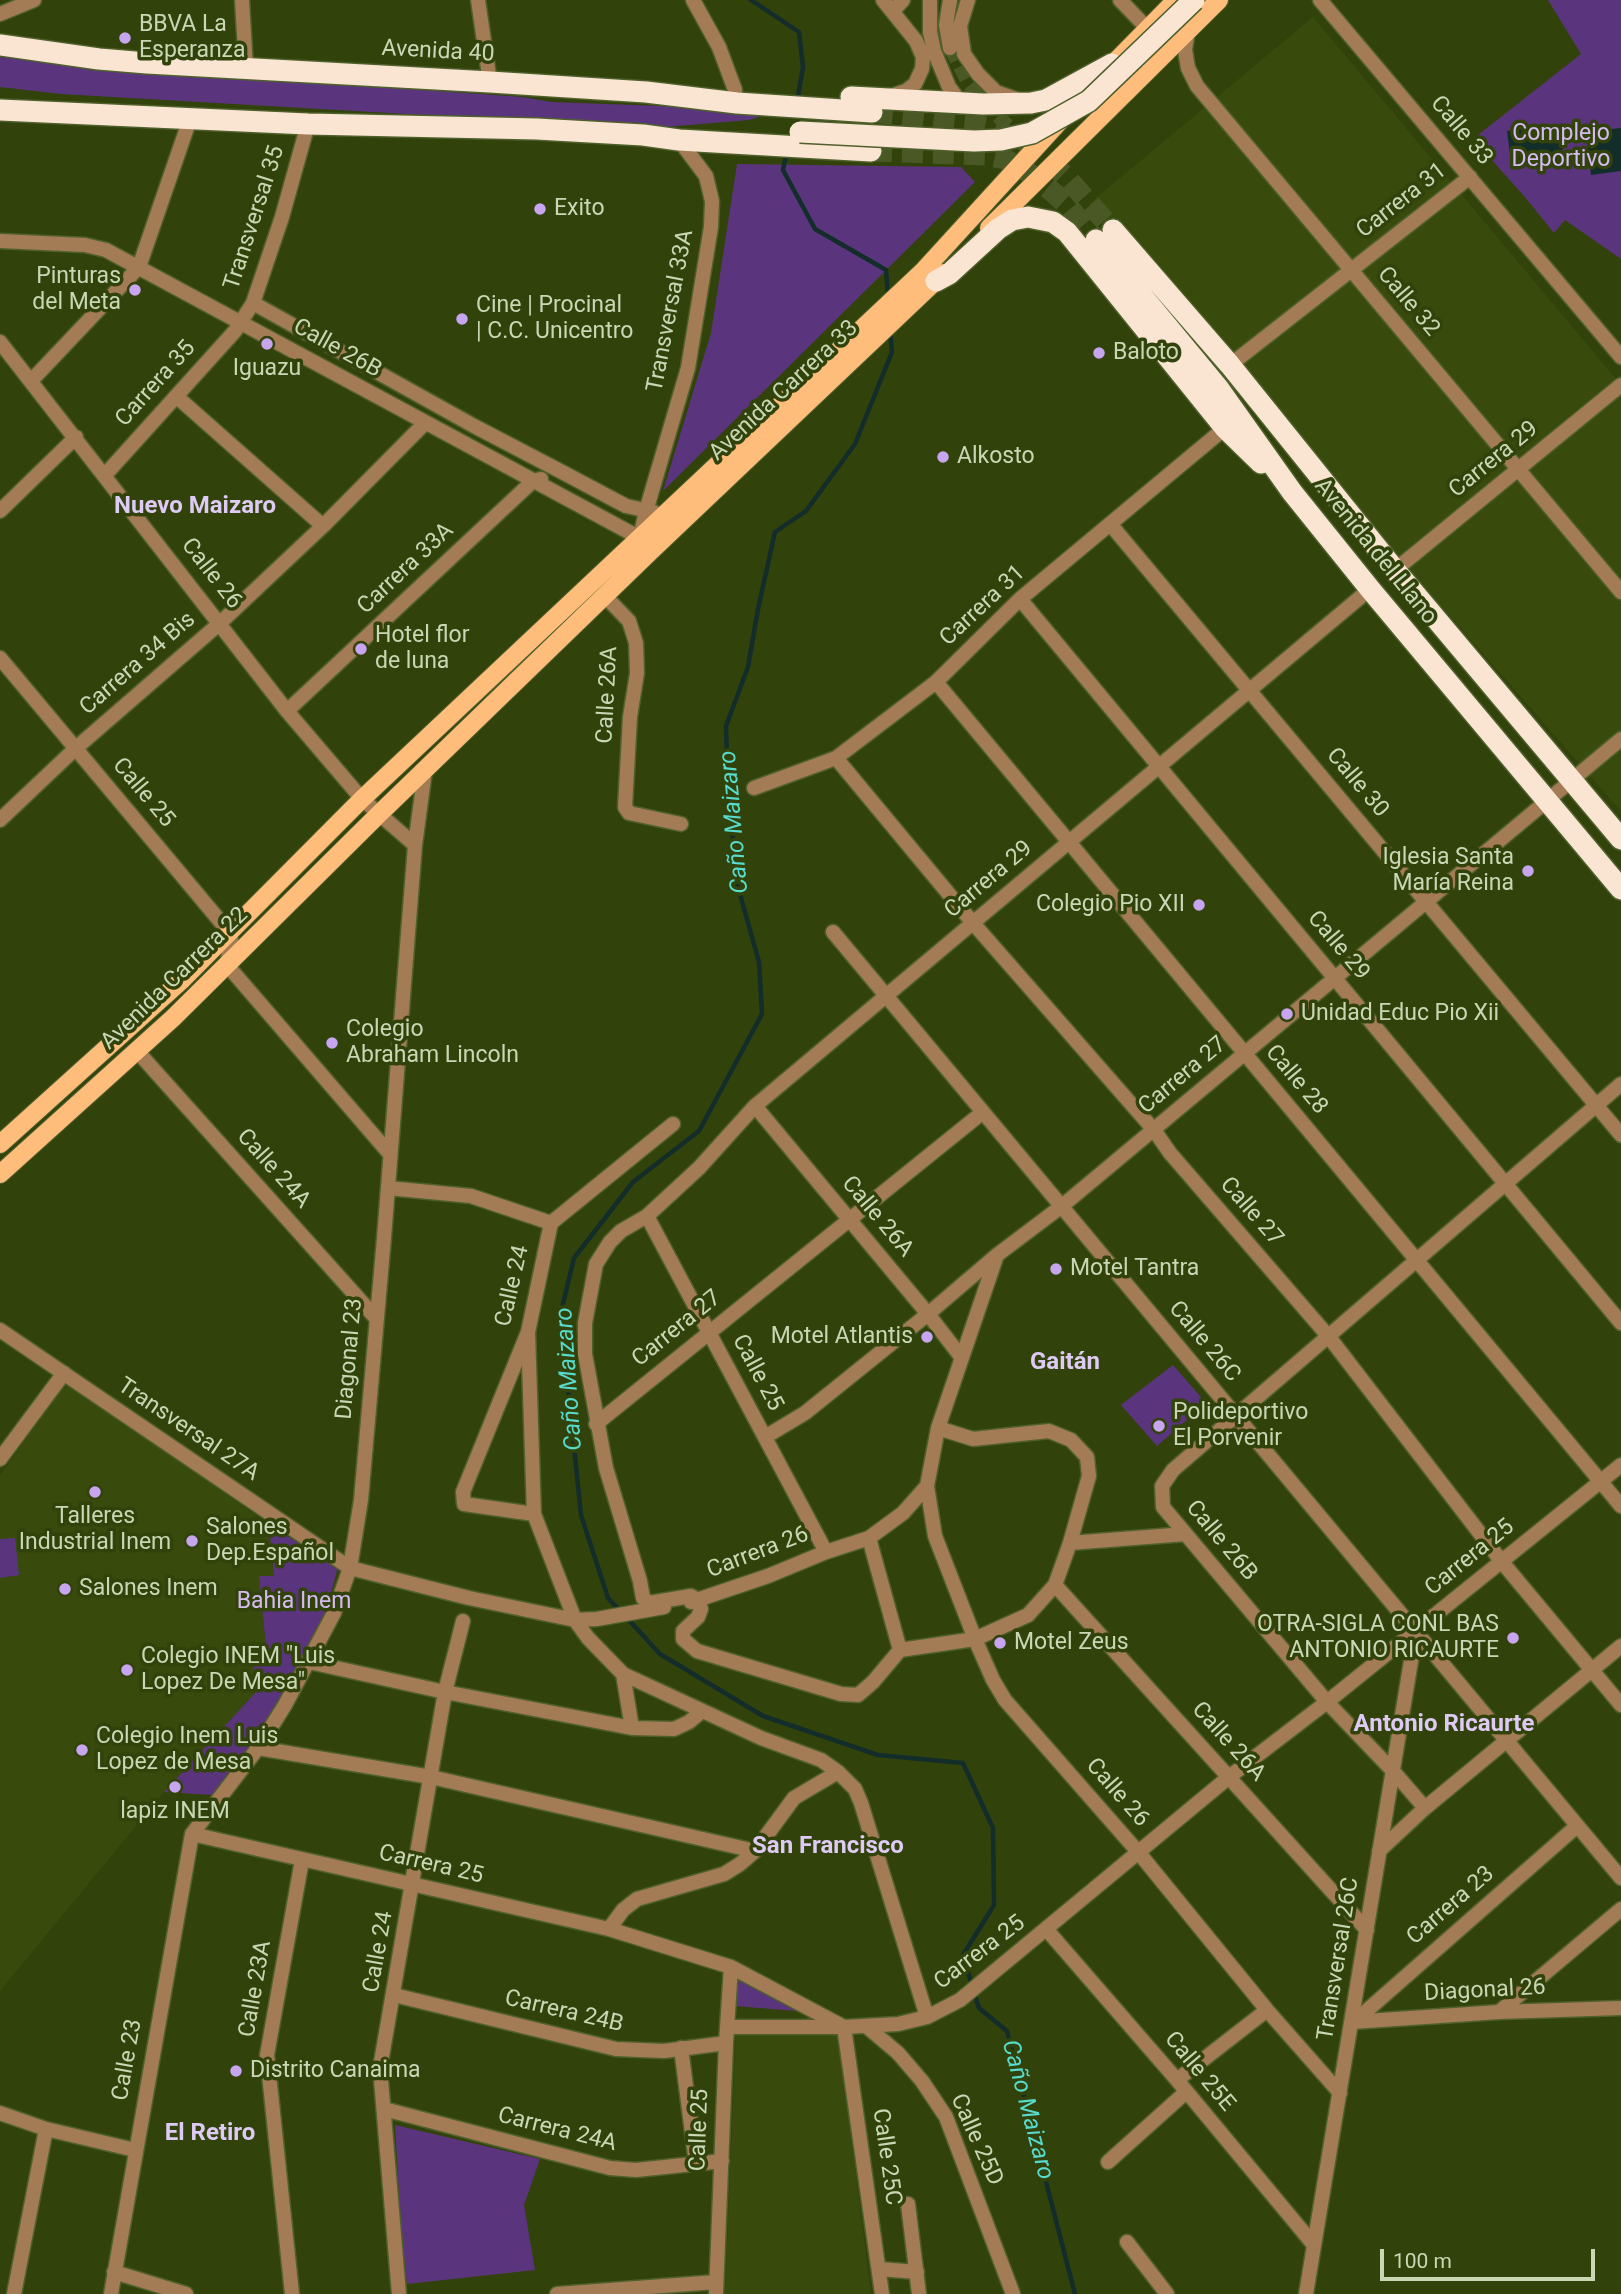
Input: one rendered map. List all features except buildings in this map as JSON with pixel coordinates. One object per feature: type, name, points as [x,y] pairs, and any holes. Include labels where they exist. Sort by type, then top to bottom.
[{"type":"highway","points":[[0,110],[308,124],[491,127],[643,135],[679,140],[1000,140],[1032,133],[1089,102],[1194,0]]},
{"type":"highway","name":"Avenida 40","points":[[0,45],[135,62],[782,99]]},
{"type":"highway","points":[[646,92],[735,90],[782,99],[878,105],[1031,103],[1046,100],[1112,64]]},
{"type":"highway","points":[[643,135],[717,131],[871,151]]},
{"type":"highway","points":[[936,281],[950,274],[998,229],[1012,220],[1028,216],[1053,222],[1067,232],[1225,428],[1292,492]]},
{"type":"highway","name":"Avenida del Llano","points":[[1621,839],[1395,570],[1230,365],[1104,235],[1257,440],[1292,492],[1621,890]]},
{"type":"main road","name":"Avenida Carrera 33","points":[[379,814],[883,331],[923,271],[1112,64],[1176,0]]},
{"type":"main road","name":"Avenida Carrera 33","points":[[362,799],[881,311],[902,302],[936,281],[1219,0]]},
{"type":"main road","name":"Avenida Carrera 22","points":[[0,1144],[80,1074],[230,933],[362,799]]},
{"type":"main road","name":"Avenida Carrera 22","points":[[0,1174],[137,1051],[379,814]]},
{"type":"street","points":[[0,14],[34,0]]},
{"type":"street","points":[[242,0],[246,68]]},
{"type":"street","points":[[478,0],[490,82]]},
{"type":"street","points":[[693,0],[719,47],[735,90]]},
{"type":"street","points":[[930,0],[930,32],[934,51],[945,78],[960,103]]},
{"type":"street","points":[[950,0],[946,25],[950,48]]},
{"type":"street","points":[[968,0],[960,26],[964,54],[978,74],[996,92],[1031,103]]},
{"type":"street","points":[[1120,0],[1148,29]]},
{"type":"street","name":"Calle 33","points":[[1320,0],[1621,357]]},
{"type":"street","points":[[878,105],[911,88],[922,69],[923,57],[919,46],[893,4]]},
{"type":"street","name":"Calle 32","points":[[1188,30],[1185,50],[1193,81],[1621,592]]},
{"type":"street","points":[[31,381],[139,267],[190,119]]},
{"type":"street","name":"Transversal 35","points":[[241,323],[253,303],[282,217],[308,124]]},
{"type":"street","name":"Transversal 33A","points":[[640,538],[688,368],[711,227],[712,201],[706,176],[679,140]]},
{"type":"street","name":"Carrera 31","points":[[1230,365],[1470,177]]},
{"type":"street","name":"Calle 26B","points":[[0,241],[96,246],[640,538]]},
{"type":"street","name":"Calle 26B","points":[[253,303],[474,426],[626,506],[646,511],[666,511]]},
{"type":"street","name":"Carrera 35","points":[[105,475],[241,323]]},
{"type":"street","name":"Calle 26","points":[[0,342],[287,710],[362,799]]},
{"type":"street","name":"Carrera 29","points":[[1395,570],[1621,385]]},
{"type":"street","points":[[176,396],[323,526]]},
{"type":"street","name":"Carrera 34 Bis","points":[[0,820],[76,748],[220,623],[323,526],[425,423]]},
{"type":"street","name":"Carrera 31","points":[[754,788],[836,758],[936,682],[1020,599],[1225,428]]},
{"type":"street","points":[[0,511],[76,437]]},
{"type":"street","name":"Carrera 33A","points":[[287,710],[533,481],[562,472]]},
{"type":"street","name":"Calle 30","points":[[1111,525],[1621,1135]]},
{"type":"street","name":"Carrera 29","points":[[648,1216],[699,1168],[755,1106],[1370,589]]},
{"type":"street","name":"Calle 26A","points":[[605,596],[628,621],[636,643],[637,673],[630,717],[625,807],[629,813],[681,824]]},
{"type":"street","name":"Calle 29","points":[[1020,599],[1621,1323]]},
{"type":"street","name":"Calle 25","points":[[0,658],[230,933]]},
{"type":"street","name":"Calle 28","points":[[936,682],[1621,1506]]},
{"type":"street","name":"Carrera 27","points":[[765,1437],[806,1413],[998,1255],[1062,1206],[1621,739]]},
{"type":"street","name":"Calle 27","points":[[836,758],[973,923],[1154,1130],[1170,1153],[1329,1337],[1502,1562],[1621,1705]]},
{"type":"street","name":"Diagonal 23","points":[[192,1833],[258,1748],[285,1705],[334,1613],[350,1568],[360,1500],[415,845],[425,771]]},
{"type":"street","points":[[362,799],[415,845]]},
{"type":"street","name":"Calle 26C","points":[[833,932],[1621,1878]]},
{"type":"street","points":[[230,933],[227,965],[389,1153]]},
{"type":"street","name":"Calle 24A","points":[[137,1051],[375,1317]]},
{"type":"street","points":[[1236,1415],[1621,1084]]},
{"type":"street","name":"Calle 26A","points":[[755,1106],[962,1358]]},
{"type":"street","name":"Carrera 27","points":[[596,1424],[983,1112]]},
{"type":"street","name":"Calle 24","points":[[534,1514],[464,1504],[463,1492],[528,1332],[551,1223],[673,1124]]},
{"type":"street","points":[[388,1188],[471,1196],[551,1223]]},
{"type":"street","points":[[648,1216],[621,1231],[610,1242],[596,1264],[585,1322],[585,1354],[606,1468],[643,1598],[649,1603],[691,1596],[698,1600],[701,1609],[698,1617],[683,1631],[683,1639],[696,1651],[841,1694],[858,1695],[900,1650],[975,1639],[1028,1615],[1055,1585],[1070,1543],[1088,1476],[1087,1457],[1071,1440],[1049,1431],[973,1439],[939,1428]]},
{"type":"street","name":"Calle 25","points":[[648,1216],[826,1552]]},
{"type":"street","name":"Carrera 26","points":[[350,1568],[469,1598],[575,1620],[597,1619],[698,1600],[869,1538],[903,1513],[927,1486],[939,1428],[998,1255]]},
{"type":"street","name":"Transversal 27A","points":[[0,1329],[350,1568]]},
{"type":"street","points":[[528,1332],[534,1514],[575,1620],[623,1674],[761,1738],[821,1760],[855,1789],[927,2017]]},
{"type":"street","points":[[0,1459],[64,1373]]},
{"type":"street","name":"Calle 26B","points":[[1236,1415],[1173,1470],[1162,1486],[1163,1507],[1327,1702],[1424,1808]]},
{"type":"street","name":"Carrera 25","points":[[192,1833],[609,1929],[731,1967],[844,2027],[898,2024],[927,2017],[966,1996],[1229,1777],[1327,1702],[1621,1465]]},
{"type":"street","name":"Calle 26","points":[[927,1486],[935,1536],[975,1639],[1005,1700],[1139,1853],[1267,2010],[1339,2093]]},
{"type":"street","points":[[1070,1543],[1186,1534]]},
{"type":"street","points":[[869,1538],[900,1650]]},
{"type":"street","name":"Calle 26A","points":[[1055,1585],[1367,1930]]},
{"type":"street","name":"Calle 24","points":[[399,2294],[380,2068],[414,1885],[445,1692],[463,1621]]},
{"type":"street","name":"Transversal 26C","points":[[1307,2294],[1416,1631]]},
{"type":"street","points":[[1379,1851],[1424,1808],[1621,1646]]},
{"type":"street","points":[[309,1662],[445,1692],[632,1728],[674,1729],[689,1722],[702,1711]]},
{"type":"street","points":[[623,1674],[632,1728]]},
{"type":"street","points":[[258,1748],[431,1777],[755,1851]]},
{"type":"street","points":[[609,1929],[623,1910],[637,1899],[724,1874],[755,1851],[794,1798],[838,1772]]},
{"type":"street","name":"Carrera 23","points":[[1353,2022],[1577,1826]]},
{"type":"street","name":"Calle 23","points":[[111,2294],[192,1833]]},
{"type":"street","name":"Calle 23A","points":[[292,2294],[267,2055],[302,1860]]},
{"type":"street","points":[[1499,2012],[1621,1909]]},
{"type":"street","name":"Calle 25E","points":[[1047,1930],[1182,2086],[1314,2245]]},
{"type":"street","name":"Calle 25","points":[[716,2288],[731,1967]]},
{"type":"street","name":"Carrera 24B","points":[[394,1995],[616,2049],[648,2051],[726,2043]]},
{"type":"street","name":"Diagonal 26","points":[[1353,2022],[1621,2007]]},
{"type":"street","points":[[1108,2162],[1182,2086],[1267,2010]]},
{"type":"street","name":"Calle 25D","points":[[866,2026],[898,2053],[922,2081],[946,2117],[1013,2294]]},
{"type":"street","points":[[727,2027],[844,2027]]},
{"type":"street","name":"Calle 25C","points":[[844,2027],[882,2294]]},
{"type":"street","name":"Calle 25","points":[[681,2049],[696,2163]]},
{"type":"street","name":"Carrera 24A","points":[[384,2109],[610,2168],[636,2170],[722,2161]]},
{"type":"street","points":[[0,2113],[46,2129],[135,2150]]},
{"type":"street","points":[[14,2294],[46,2129]]},
{"type":"street","name":"Calle 25C","points":[[908,2204],[919,2294]]},
{"type":"street","points":[[1127,2242],[1167,2294]]},
{"type":"street","points":[[879,2269],[916,2272]]},
{"type":"street","points":[[114,2272],[186,2294]]},
{"type":"street","points":[[557,2294],[716,2288]]},
{"type":"shaded area","points":[[1313,17],[1621,385],[1621,811],[1089,204]]},
{"type":"shaded area","name":"Colegio INEM \"Luis Lopez De Mesa\"","points":[[67,1381],[269,1525],[274,1577],[259,1577],[266,1647],[252,1648],[256,1692],[164,1792],[0,1991],[0,1476]]},
{"type":"shaded area","points":[[736,2031],[838,2033],[871,2294],[725,2294]]},
{"type":"green space","name":"Complejo Deportivo","points":[[1548,0],[1621,0],[1621,259],[1565,220],[1554,233],[1473,139],[1581,54]]},
{"type":"green space","points":[[0,57],[109,68],[522,97],[552,102],[715,108],[759,112],[759,117],[665,127],[61,94],[0,87]]},
{"type":"green space","points":[[737,164],[961,167],[975,182],[663,491],[711,333]]},
{"type":"green space","name":"Polideportivo El Porvenir","points":[[1173,1365],[1206,1403],[1157,1446],[1121,1405]]},
{"type":"green space","name":"Bahia Inem","points":[[269,1525],[338,1567],[327,1608],[303,1660],[255,1746],[232,1767],[213,1795],[164,1792],[256,1692],[251,1647],[266,1647],[259,1576],[274,1576]]},
{"type":"green space","points":[[15,1538],[19,1575],[0,1578],[0,1539]]},
{"type":"green space","points":[[737,1975],[809,2012],[735,2006]]},
{"type":"green space","points":[[395,2125],[540,2159],[524,2205],[535,2270],[407,2284]]},
{"type":"water","points":[[1559,124],[1563,154],[1511,161],[1507,131]]},
{"type":"water","points":[[1621,128],[1621,171],[1591,175],[1586,132]]},
{"type":"waterway","name":"Caño Maizaro","points":[[751,0],[799,32],[803,67],[797,102]]},
{"type":"waterway","name":"Caño Maizaro","points":[[787,151],[783,170],[815,229],[886,270],[888,296]]},
{"type":"waterway","name":"Caño Maizaro","points":[[621,1612],[608,1598],[581,1515],[562,1308],[574,1258],[633,1182],[699,1131],[762,1014],[759,962],[738,887],[728,795],[726,726],[748,667],[775,532],[806,511],[855,444],[892,352],[890,330]]},
{"type":"waterway","name":"Caño Maizaro","points":[[627,1618],[660,1654],[763,1716],[878,1755],[963,1763],[993,1828],[994,1905],[963,1955],[972,1985]]},
{"type":"waterway","name":"Caño Maizaro","points":[[974,1993],[979,2008],[1007,2031],[1075,2294]]},
{"type":"tunnel","points":[[950,48],[969,84],[982,101],[1023,140]]},
{"type":"tunnel","points":[[872,112],[966,123],[1024,141],[1067,178],[1113,230]]},
{"type":"tunnel","points":[[871,151],[985,155],[1005,159],[1029,173],[1055,194],[1096,240]]},
{"type":"place","name":"BBVA La Esperanza","points":[[125,38]]},
{"type":"place","name":"Exito","points":[[540,209]]},
{"type":"place","name":"Pinturas del Meta","points":[[135,290]]},
{"type":"place","name":"Cine | Procinal | C.C. Unicentro","points":[[462,319]]},
{"type":"place","name":"Iguazu","points":[[267,344]]},
{"type":"place","name":"Baloto","points":[[1099,353]]},
{"type":"place","name":"Alkosto","points":[[943,457]]},
{"type":"place","name":"Hotel flor de luna","points":[[361,649]]},
{"type":"place","name":"Iglesia Santa María Reina","points":[[1528,871]]},
{"type":"place","name":"Colegio Pio XII","points":[[1199,905]]},
{"type":"place","name":"Unidad Educ Pio Xii","points":[[1287,1014]]},
{"type":"place","name":"Colegio Abraham Lincoln","points":[[332,1043]]},
{"type":"place","name":"Motel Tantra","points":[[1056,1269]]},
{"type":"place","name":"Motel Atlantis","points":[[927,1337]]},
{"type":"place","name":"Polideportivo El Porvenir","points":[[1159,1426]]},
{"type":"place","name":"Talleres Industrial Inem","points":[[95,1492]]},
{"type":"place","name":"Salones Dep.Español","points":[[192,1541]]},
{"type":"place","name":"Salones Inem","points":[[65,1589]]},
{"type":"place","name":"OTRA-SIGLA CONL BAS ANTONIO RICAURTE","points":[[1513,1638]]},
{"type":"place","name":"Motel Zeus","points":[[1000,1643]]},
{"type":"place","name":"Colegio INEM \"Luis Lopez De Mesa\"","points":[[127,1670]]},
{"type":"place","name":"Colegio Inem Luis Lopez de Mesa","points":[[82,1750]]},
{"type":"place","name":"lapiz INEM","points":[[175,1787]]},
{"type":"place","name":"Distrito Canaima","points":[[236,2071]]},
{"type":"district","name":"Nuevo Maizaro","points":[[195,507]]},
{"type":"district","name":"Gaitán","points":[[1065,1363]]},
{"type":"district","name":"Antonio Ricaurte","points":[[1444,1725]]},
{"type":"district","name":"San Francisco","points":[[828,1847]]},
{"type":"district","name":"El Retiro","points":[[210,2134]]}]
